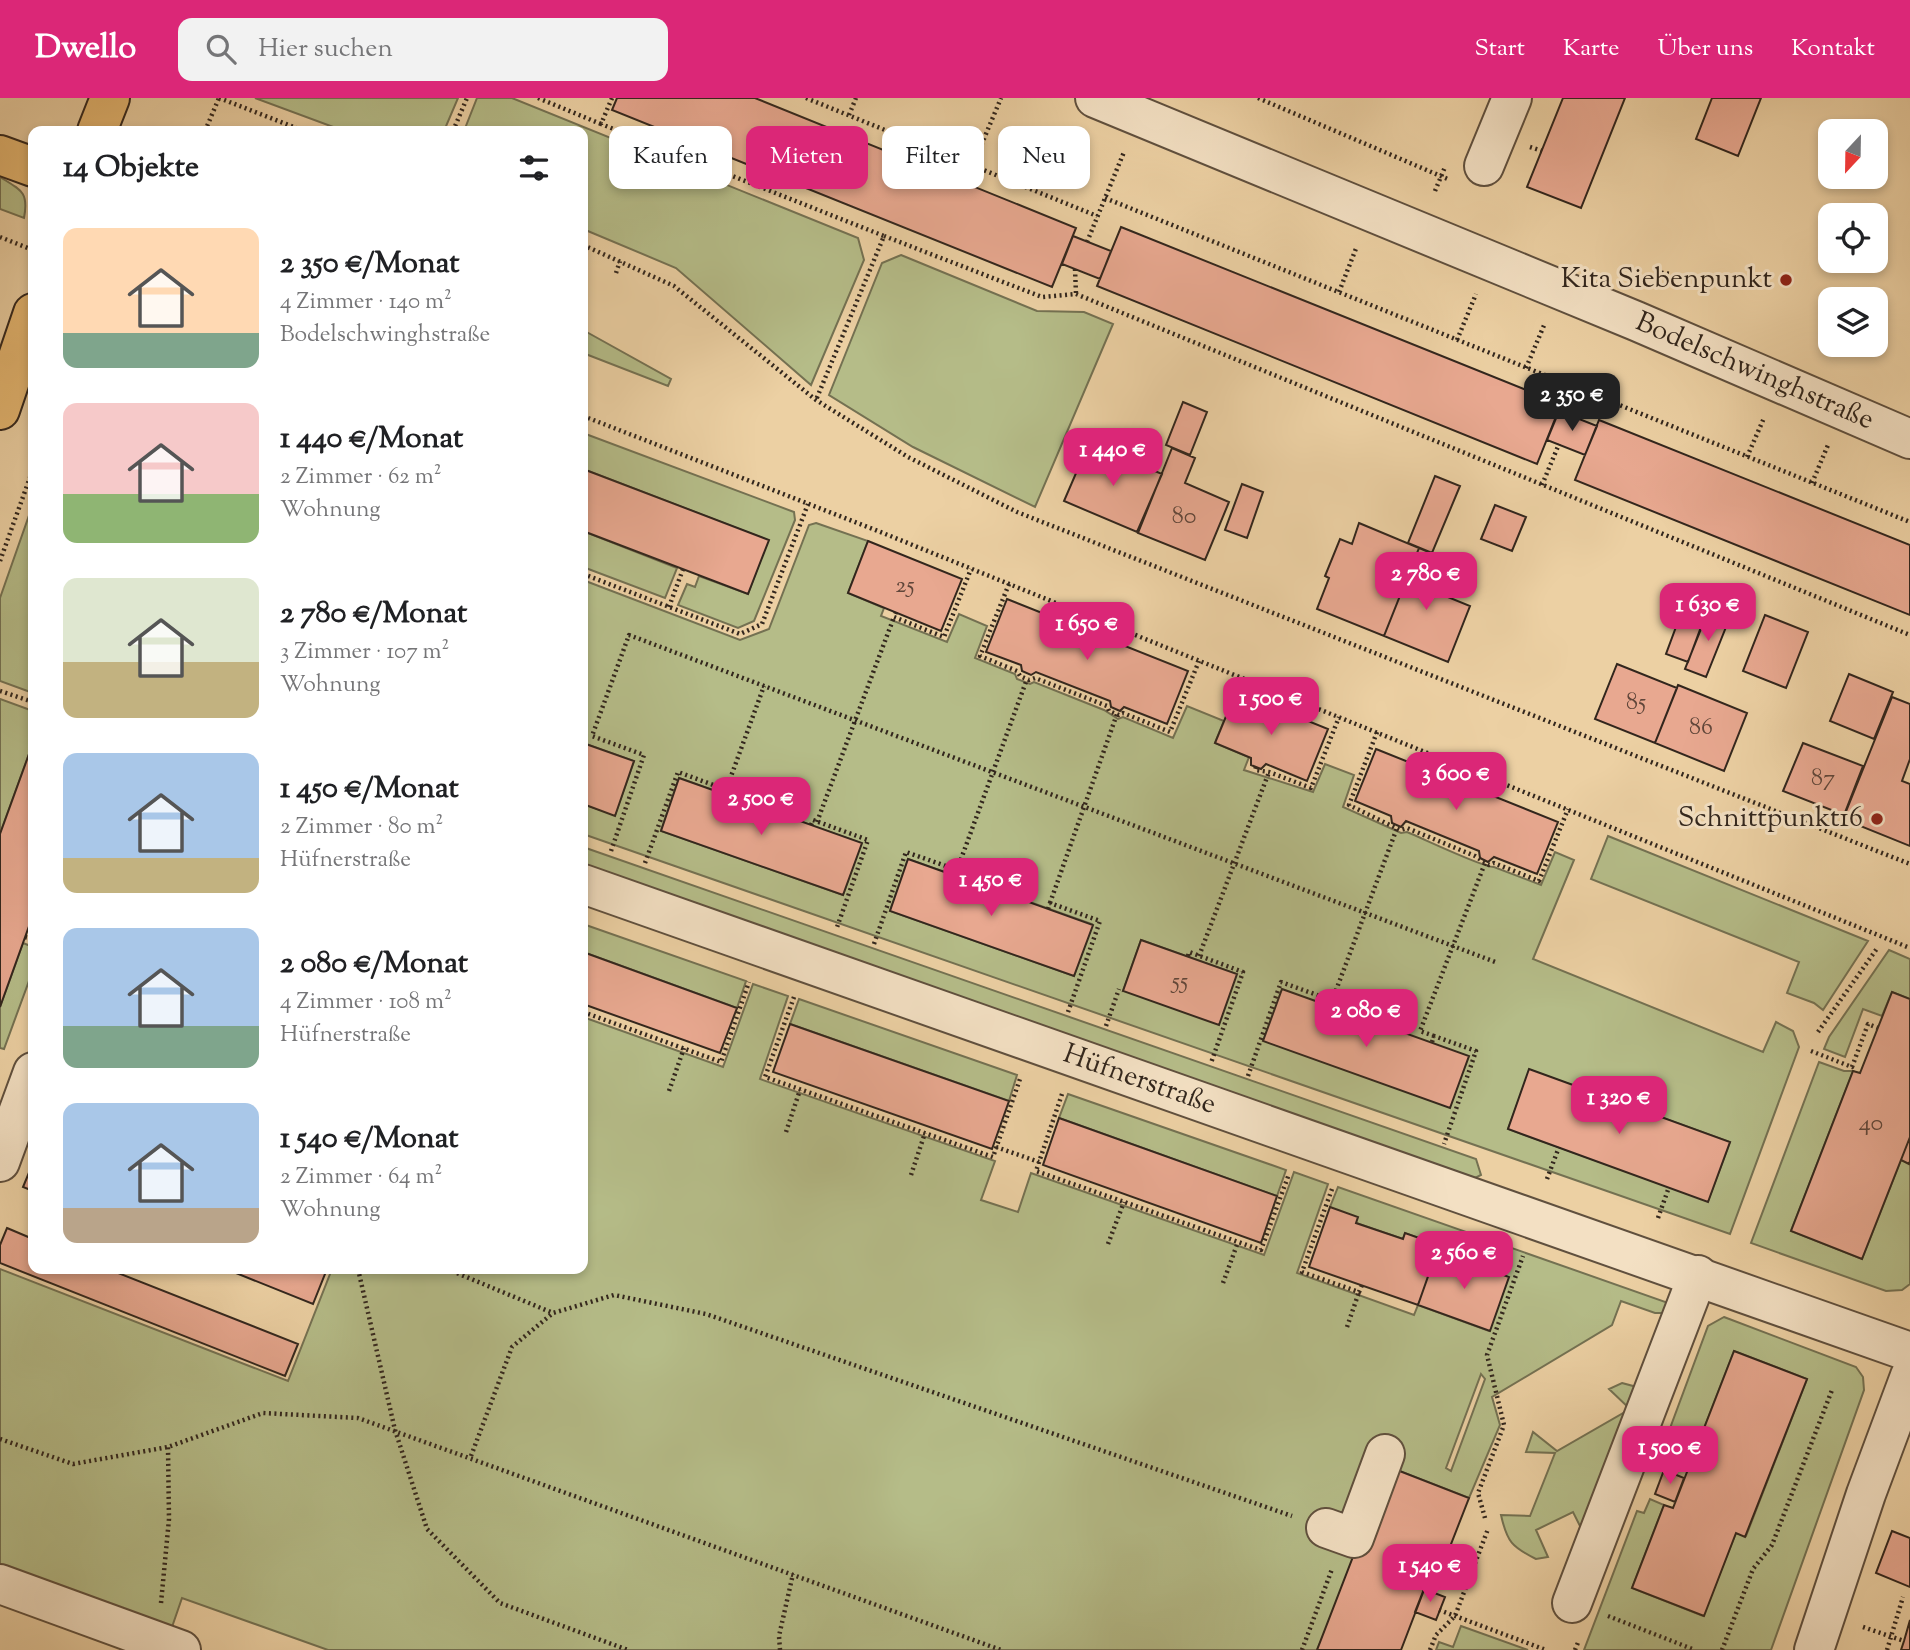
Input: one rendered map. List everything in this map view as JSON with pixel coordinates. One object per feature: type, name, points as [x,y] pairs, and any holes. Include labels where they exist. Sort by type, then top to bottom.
[{"type":"main road","points":[[0,155],[28,165]]},
{"type":"main road","points":[[0,410],[28,328]]},
{"type":"street","name":"Bodelschwinghstraße","points":[[1095,98],[1558,289],[1910,439]]},
{"type":"street","points":[[1473,176],[1512,98]]},
{"type":"street","name":"Hüfnerstraße","points":[[588,886],[1698,1275],[1910,1352]]},
{"type":"street","points":[[0,1162],[28,1086]]},
{"type":"street","points":[[1585,1607],[1698,1275]]},
{"type":"street","points":[[1814,1650],[1866,1494],[1910,1376]]},
{"type":"street","points":[[1335,1532],[1354,1538],[1385,1454]]},
{"type":"street","points":[[0,1584],[166,1645]]},
{"type":"path","points":[[207,126],[219,98],[291,126]]},
{"type":"path","points":[[231,103],[237,98]]},
{"type":"path","points":[[455,126],[467,98]]},
{"type":"path","points":[[538,98],[1042,297],[1076,294],[1910,635]]},
{"type":"path","points":[[601,124],[612,98]]},
{"type":"path","points":[[806,98],[882,128]]},
{"type":"path","points":[[849,115],[856,98]]},
{"type":"path","points":[[984,139],[1001,98]]},
{"type":"path","points":[[1258,98],[1473,176]]},
{"type":"path","points":[[1087,242],[1139,116]]},
{"type":"path","points":[[984,169],[1097,215]]},
{"type":"path","points":[[1105,198],[1910,522]]},
{"type":"path","points":[[1339,292],[1370,212]]},
{"type":"path","points":[[816,400],[884,236]]},
{"type":"path","points":[[0,237],[28,248]]},
{"type":"path","points":[[588,247],[674,286],[816,400],[908,457],[1017,512],[1910,864]]},
{"type":"path","points":[[616,273],[620,261]]},
{"type":"path","points":[[1457,340],[1489,261]]},
{"type":"path","points":[[1075,269],[1076,294]]},
{"type":"path","points":[[1656,272],[1671,274]]},
{"type":"path","points":[[1527,368],[1558,289]]},
{"type":"path","points":[[588,418],[1009,584],[1910,948]]},
{"type":"path","points":[[1542,485],[1559,444]]},
{"type":"path","points":[[0,561],[28,483]]},
{"type":"path","points":[[588,576],[740,634],[762,624],[808,504]]},
{"type":"path","points":[[669,607],[683,569]]},
{"type":"path","points":[[817,822],[895,615],[944,637],[971,569]]},
{"type":"path","points":[[1009,584],[980,656],[1017,671],[1027,679],[1035,678],[1107,706],[1109,711],[1123,713],[1170,732],[1199,661]]},
{"type":"path","points":[[611,851],[644,755],[592,736],[629,635],[1498,963]]},
{"type":"path","points":[[957,870],[1027,679]]},
{"type":"path","points":[[726,790],[764,686]]},
{"type":"path","points":[[0,691],[28,700]]},
{"type":"path","points":[[1068,1012],[1100,921],[1049,906],[1117,714]]},
{"type":"path","points":[[1256,767],[1255,769],[1264,773],[1269,772],[1311,788],[1339,717]]},
{"type":"path","points":[[1377,732],[1349,806],[1396,828],[1407,828],[1475,856],[1485,863],[1494,863],[1539,881],[1568,809]]},
{"type":"path","points":[[645,863],[678,772],[738,794],[736,798]]},
{"type":"path","points":[[1199,956],[1269,772]]},
{"type":"path","points":[[811,825],[813,820],[868,840],[836,930]]},
{"type":"path","points":[[1332,1000],[1396,828]]},
{"type":"path","points":[[874,944],[906,852],[963,872],[961,877]]},
{"type":"path","points":[[1444,1144],[1475,1051],[1433,1039],[1420,1031],[1485,863]]},
{"type":"path","points":[[1818,1032],[1878,947]]},
{"type":"path","points":[[1188,956],[1189,952],[1243,972],[1211,1063]]},
{"type":"path","points":[[588,1014],[721,1062],[751,974]]},
{"type":"path","points":[[1248,1076],[1281,982],[1342,1004],[1340,1010]]},
{"type":"path","points":[[1106,1026],[1119,989]]},
{"type":"path","points":[[796,990],[765,1077],[800,1090],[993,1157],[1023,1069]]},
{"type":"path","points":[[1811,1051],[1852,1067],[1868,1024],[1878,1028]]},
{"type":"path","points":[[668,1043],[671,1036]]},
{"type":"path","points":[[668,1091],[684,1048]]},
{"type":"path","points":[[1065,1084],[1036,1171],[1205,1231],[1261,1250],[1292,1163]]},
{"type":"path","points":[[786,1132],[800,1090]]},
{"type":"path","points":[[833,1101],[834,1094]]},
{"type":"path","points":[[936,1137],[939,1130]]},
{"type":"path","points":[[911,1175],[925,1133]]},
{"type":"path","points":[[996,1147],[1039,1162]]},
{"type":"path","points":[[1547,1180],[1559,1147]]},
{"type":"path","points":[[1335,1179],[1303,1272],[1359,1292]]},
{"type":"path","points":[[1098,1193],[1100,1186]]},
{"type":"path","points":[[1658,1218],[1669,1187]]},
{"type":"path","points":[[1108,1244],[1124,1202]]},
{"type":"path","points":[[1205,1231],[1207,1224]]},
{"type":"path","points":[[1223,1283],[1238,1242]]},
{"type":"path","points":[[1485,1518],[1478,1493],[1504,1425],[1487,1355],[1527,1245]]},
{"type":"path","points":[[359,1274],[395,1430],[427,1529],[500,1603],[628,1650]]},
{"type":"path","points":[[459,1274],[553,1313]]},
{"type":"path","points":[[1347,1327],[1362,1285]]},
{"type":"path","points":[[471,1456],[512,1346],[553,1313],[614,1295],[706,1314],[1335,1532],[1302,1650]]},
{"type":"path","points":[[1722,1650],[1753,1569],[1772,1545],[1832,1390]]},
{"type":"path","points":[[0,1439],[73,1464],[168,1447],[263,1413],[358,1418],[471,1456],[1001,1650]]},
{"type":"path","points":[[166,1645],[162,1597],[169,1518],[168,1447]]},
{"type":"path","points":[[1430,1650],[1436,1635],[1455,1616],[1488,1529]]},
{"type":"path","points":[[780,1650],[779,1636],[793,1574]]},
{"type":"path","points":[[1887,1650],[1903,1597]]},
{"type":"path","points":[[1585,1607],[1695,1650]]},
{"type":"path","points":[[1440,1610],[1546,1650]]},
{"type":"path","points":[[1860,1627],[1904,1641]]},
{"type":"green space","points":[[255,98],[458,98],[446,126],[331,126]]},
{"type":"green space","points":[[477,98],[512,98],[581,126],[466,126]]},
{"type":"green space","points":[[588,129],[609,137],[609,189],[732,187],[858,238],[864,260],[811,385],[676,268],[588,231]]},
{"type":"green space","points":[[0,177],[22,193],[25,202],[24,218],[0,209]]},
{"type":"green space","points":[[901,255],[1037,311],[1084,312],[1113,324],[1035,507],[913,447],[829,395],[882,263]]},
{"type":"green space","points":[[588,333],[671,379],[668,386],[588,355]]},
{"type":"green space","points":[[588,435],[794,512],[795,520],[754,621],[738,628],[678,605],[687,584],[695,587],[699,576],[748,594],[768,540],[588,471]]},
{"type":"green space","points":[[28,518],[28,691],[0,681],[0,598]]},
{"type":"green space","points":[[816,523],[868,541],[848,593],[884,608],[881,616],[947,642],[959,614],[987,626],[975,658],[1015,674],[1017,679],[1030,684],[1034,682],[1104,710],[1118,719],[1123,717],[1173,738],[1187,706],[1224,721],[1215,743],[1249,757],[1244,770],[1313,792],[1325,764],[1354,775],[1343,807],[1401,833],[1407,832],[1466,858],[1541,885],[1555,852],[1574,860],[1533,959],[1763,1052],[1776,1022],[1793,1031],[1799,1047],[1730,1234],[588,836],[588,806],[615,815],[634,761],[588,745],[588,582],[740,640],[769,629],[809,525]],"holes":[[[679,778],[861,843],[843,895],[661,831]],[[908,859],[1092,924],[1074,976],[890,911]],[[1141,940],[1236,974],[1123,991]],[[1530,1070],[1730,1142],[1708,1201],[1508,1129]]]},
{"type":"green space","points":[[588,533],[677,568],[665,598],[588,569]]},
{"type":"green space","points":[[0,699],[28,709],[28,757],[0,834]]},
{"type":"green space","points":[[1608,836],[1868,941],[1823,1010],[1814,1003],[1787,993],[1799,962],[1591,879]]},
{"type":"green space","points":[[588,849],[1476,1159],[1481,1175],[1475,1178],[588,868]]},
{"type":"green space","points":[[588,926],[746,981],[737,1008],[588,954]]},
{"type":"green space","points":[[23,943],[28,945],[28,984],[4,1049],[0,1048],[0,1007]]},
{"type":"green space","points":[[1889,950],[1910,959],[1910,999],[1892,992],[1882,1016],[1863,1009],[1845,1057],[1824,1049],[1829,1037]]},
{"type":"green space","points":[[753,984],[788,996],[760,1079],[995,1161],[981,1200],[1018,1212],[1031,1173],[1264,1255],[1294,1172],[1328,1184],[1297,1273],[1414,1315],[1418,1305],[1489,1331],[1508,1277],[1437,1251],[1439,1245],[1405,1233],[1403,1239],[1356,1223],[1330,1207],[1338,1187],[1674,1305],[1671,1313],[1655,1313],[1621,1301],[1612,1325],[1492,1397],[1500,1425],[1469,1498],[1397,1470],[1317,1650],[328,1650],[182,1598],[172,1627],[0,1564],[0,1269],[288,1381],[330,1274],[588,1274],[588,1019],[723,1067]],"holes":[[[1481,1374],[1485,1379],[1451,1471],[1446,1468]]]},
{"type":"green space","points":[[799,999],[1017,1075],[1009,1101],[790,1024]]},
{"type":"green space","points":[[1819,1062],[1844,1071],[1853,1071],[1791,1231],[1862,1259],[1901,1160],[1910,1161],[1910,1284],[1902,1290],[1886,1291],[1751,1243]]},
{"type":"green space","points":[[1068,1094],[1286,1170],[1277,1196],[1059,1118]]},
{"type":"green space","points":[[1724,1317],[1856,1367],[1863,1377],[1864,1390],[1771,1650],[1584,1650],[1637,1511],[1644,1513],[1650,1499],[1664,1505],[1632,1588],[1703,1616],[1736,1533],[1746,1536],[1807,1379],[1734,1351],[1697,1446],[1678,1439],[1669,1431],[1708,1326]]},
{"type":"green space","points":[[1622,1383],[1633,1386],[1641,1396],[1586,1538],[1573,1512],[1536,1530],[1548,1557],[1536,1559],[1521,1551],[1512,1543],[1501,1515],[1530,1516],[1555,1453],[1526,1452],[1533,1432],[1557,1451],[1630,1409],[1609,1389]]},
{"type":"green space","points":[[1461,1626],[1528,1650],[1436,1650],[1439,1642],[1453,1647]]},
{"type":"building","points":[[617,98],[755,98],[824,126],[746,126],[746,164],[732,158],[732,126],[652,126],[612,110]]},
{"type":"building","points":[[1563,98],[1625,98],[1581,208],[1527,187]]},
{"type":"building","points":[[1712,98],[1761,98],[1738,156],[1696,139]]},
{"type":"building","points":[[868,144],[882,149],[882,189],[980,189],[1076,228],[1052,287],[808,189],[868,189]]},
{"type":"building","points":[[1121,227],[1561,404],[1537,464],[1097,286]]},
{"type":"building","points":[[1073,236],[1111,251],[1100,279],[1062,264]]},
{"type":"building","points":[[1183,402],[1207,412],[1190,455],[1166,445]]},
{"type":"building","points":[[1559,411],[1597,426],[1585,455],[1547,440]]},
{"type":"building","points":[[1599,420],[1910,545],[1910,615],[1575,480]]},
{"type":"building","points":[[1089,443],[1162,474],[1137,532],[1064,501]]},
{"type":"building","points":[[1172,448],[1195,458],[1185,483],[1229,502],[1205,560],[1138,533]]},
{"type":"building","points":[[588,471],[769,540],[748,594],[588,533]]},
{"type":"building","points":[[1435,476],[1460,486],[1432,553],[1408,543]]},
{"type":"building","points":[[1242,484],[1263,492],[1247,538],[1225,530]]},
{"type":"building","points":[[1495,505],[1526,517],[1512,551],[1481,539]]},
{"type":"building","points":[[1359,523],[1419,548],[1384,636],[1317,609],[1329,578],[1325,576],[1340,539],[1352,544]]},
{"type":"building","points":[[868,541],[962,579],[941,631],[848,593]]},
{"type":"building","points":[[1419,548],[1441,557],[1428,589],[1470,606],[1448,662],[1384,636]]},
{"type":"building","points":[[1007,599],[1188,671],[1167,724],[1124,707],[1120,711],[1111,707],[1110,701],[1036,672],[1031,675],[1022,671],[1021,665],[986,652]]},
{"type":"building","points":[[1686,600],[1708,608],[1688,662],[1666,654]]},
{"type":"building","points":[[1709,609],[1730,617],[1706,677],[1685,669]]},
{"type":"building","points":[[1765,615],[1808,632],[1786,688],[1743,671]]},
{"type":"building","points":[[1617,664],[1677,688],[1655,743],[1595,719]]},
{"type":"building","points":[[1849,674],[1893,692],[1874,739],[1830,721]]},
{"type":"building","points":[[1678,685],[1747,713],[1724,771],[1655,743]]},
{"type":"building","points":[[1236,692],[1328,729],[1307,781],[1266,764],[1261,769],[1251,765],[1251,758],[1215,743]]},
{"type":"building","points":[[1892,697],[1910,704],[1910,759],[1902,781],[1910,784],[1910,846],[1843,819]]},
{"type":"building","points":[[1803,743],[1863,766],[1844,815],[1783,791]]},
{"type":"building","points":[[588,745],[634,761],[615,816],[588,806]]},
{"type":"building","points":[[1376,749],[1558,822],[1537,874],[1494,857],[1488,862],[1480,858],[1479,851],[1406,821],[1401,827],[1392,823],[1391,816],[1355,801]]},
{"type":"building","points":[[28,757],[28,929],[0,1007],[0,834]]},
{"type":"building","points":[[679,778],[862,843],[843,895],[661,831]]},
{"type":"building","points":[[908,859],[1093,925],[1074,976],[890,911]]},
{"type":"building","points":[[1141,940],[1237,974],[1219,1025],[1123,991]]},
{"type":"building","points":[[588,954],[737,1008],[720,1053],[588,1006]]},
{"type":"building","points":[[1282,989],[1469,1056],[1450,1108],[1263,1041]]},
{"type":"building","points":[[1892,992],[1910,999],[1910,1137],[1862,1259],[1791,1231],[1853,1071],[1860,1073]]},
{"type":"building","points":[[790,1024],[1009,1101],[992,1149],[773,1072]]},
{"type":"building","points":[[1529,1069],[1730,1142],[1708,1202],[1508,1129]]},
{"type":"building","points":[[1059,1118],[1277,1196],[1261,1243],[1043,1165]]},
{"type":"building","points":[[1910,1137],[1910,1161],[1909,1164],[1901,1160]]},
{"type":"building","points":[[28,1175],[28,1189],[23,1187]]},
{"type":"building","points":[[1330,1207],[1358,1217],[1356,1223],[1403,1239],[1405,1233],[1439,1245],[1418,1305],[1309,1267]]},
{"type":"building","points":[[7,1228],[28,1237],[28,1274],[121,1274],[298,1344],[285,1376],[0,1263],[0,1245]]},
{"type":"building","points":[[1437,1251],[1509,1277],[1490,1331],[1418,1305]]},
{"type":"building","points":[[238,1274],[325,1274],[313,1304]]},
{"type":"building","points":[[1734,1351],[1807,1379],[1745,1537],[1736,1533],[1704,1616],[1632,1588],[1664,1505],[1673,1508]]},
{"type":"building","points":[[1397,1470],[1469,1498],[1437,1580],[1429,1577],[1401,1650],[1317,1650],[1356,1549]]},
{"type":"building","points":[[1664,1470],[1684,1478],[1675,1502],[1655,1494]]},
{"type":"building","points":[[1892,1531],[1910,1538],[1910,1587],[1876,1573]]},
{"type":"building","points":[[1424,1589],[1445,1597],[1436,1620],[1415,1612]]},
{"type":"building","points":[[1910,1620],[1910,1650],[1901,1650],[1904,1641]]},
{"type":"place","name":"Kita Siebenpunkt","points":[[1786,280]]},
{"type":"place","name":"Schnittpunkt16","points":[[1877,819]]}]
